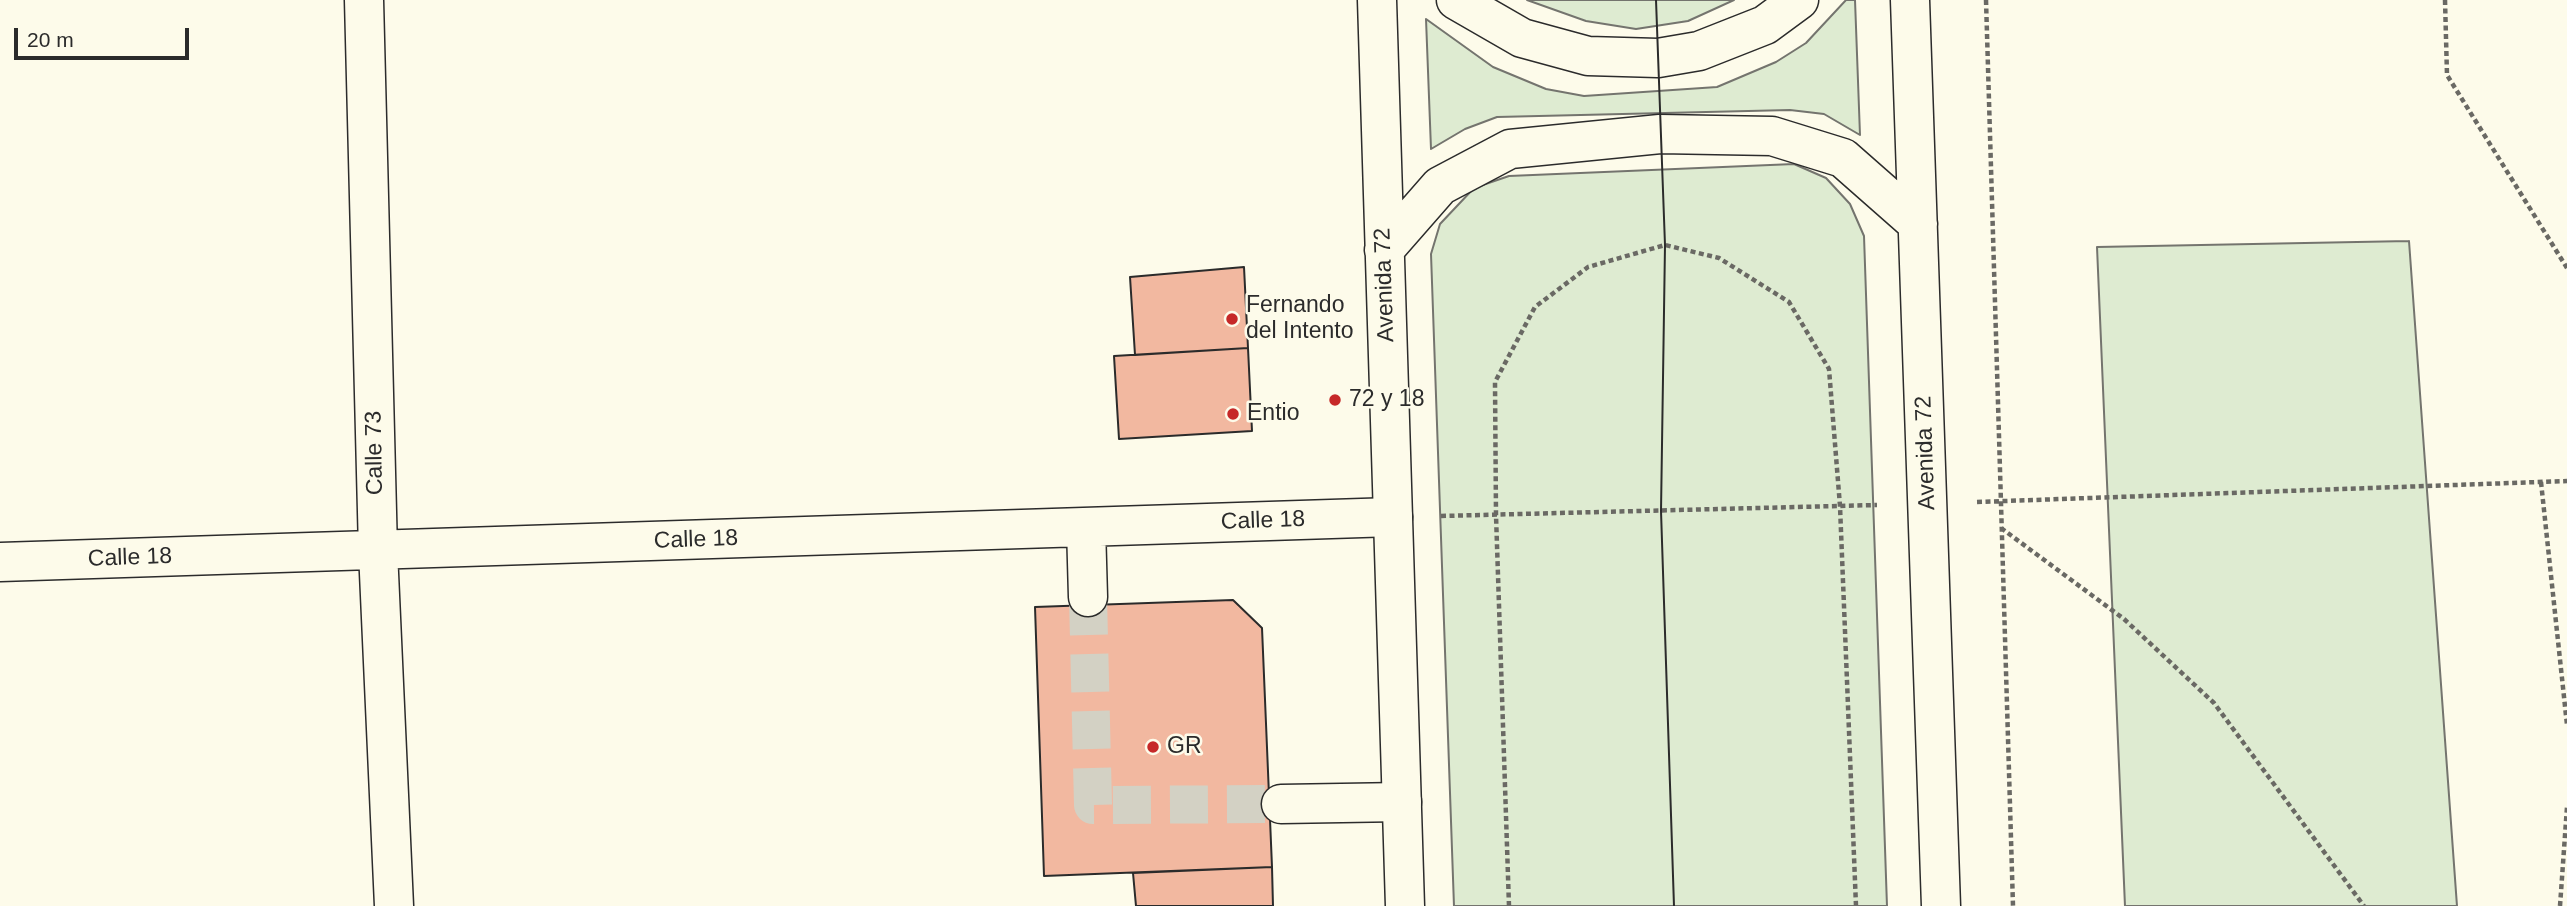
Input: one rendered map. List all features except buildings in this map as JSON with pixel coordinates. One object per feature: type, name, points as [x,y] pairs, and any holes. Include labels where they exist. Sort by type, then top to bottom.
[{"type":"main road","name":"Calle 73","points":[[364,0],[378,551],[394,906]]},
{"type":"main road","name":"Avenida 72","points":[[1377,0],[1405,906]]},
{"type":"main road","points":[[1456,0],[1522,38],[1588,56],[1658,58],[1699,51],[1765,25],[1799,0]]},
{"type":"main road","name":"Avenida 72","points":[[1910,0],[1941,906]]},
{"type":"main road","points":[[1384,250],[1440,186],[1510,149],[1660,134],[1772,136],[1843,158],[1918,224]]},
{"type":"main road","name":"Calle 18","points":[[0,562],[1393,517]]},
{"type":"main road","points":[[1086,527],[1088,597]]},
{"type":"main road","points":[[1281,804],[1402,802]]},
{"type":"path","points":[[1986,0],[2013,906]]},
{"type":"path","points":[[2445,0],[2447,75],[2567,268]]},
{"type":"path","points":[[1509,906],[1496,529],[1495,382],[1535,307],[1588,267],[1665,245],[1720,258],[1789,302],[1829,369],[1841,519],[1856,906]]},
{"type":"path","points":[[2541,482],[2567,724]]},
{"type":"path","points":[[2000,528],[2124,619],[2214,703],[2364,906]]},
{"type":"path","points":[[2560,906],[2567,807]]},
{"type":"green space","points":[[1527,0],[1734,0],[1688,21],[1636,29],[1586,21]]},
{"type":"green space","points":[[1846,0],[1855,0],[1860,135],[1824,114],[1790,110],[1497,117],[1465,129],[1431,149],[1426,19],[1493,67],[1546,89],[1584,96],[1717,87],[1776,62],[1806,43]]},
{"type":"green space","points":[[1794,164],[1826,178],[1850,204],[1864,236],[1887,906],[1454,906],[1431,254],[1440,224],[1474,188],[1509,176]]},
{"type":"green space","points":[[2409,241],[2457,906],[2125,906],[2097,247]]},
{"type":"tunnel","points":[[1088,597],[1093,805],[1281,804]]},
{"type":"tram line","points":[[1656,0],[1665,245],[1661,511],[1674,906]]},
{"type":"place","name":"Fernando del Intento","points":[[1232,319]]},
{"type":"place","name":"72 y 18","points":[[1335,400]]},
{"type":"place","name":"Entio","points":[[1233,414]]},
{"type":"place","name":"GR","points":[[1153,747]]}]
